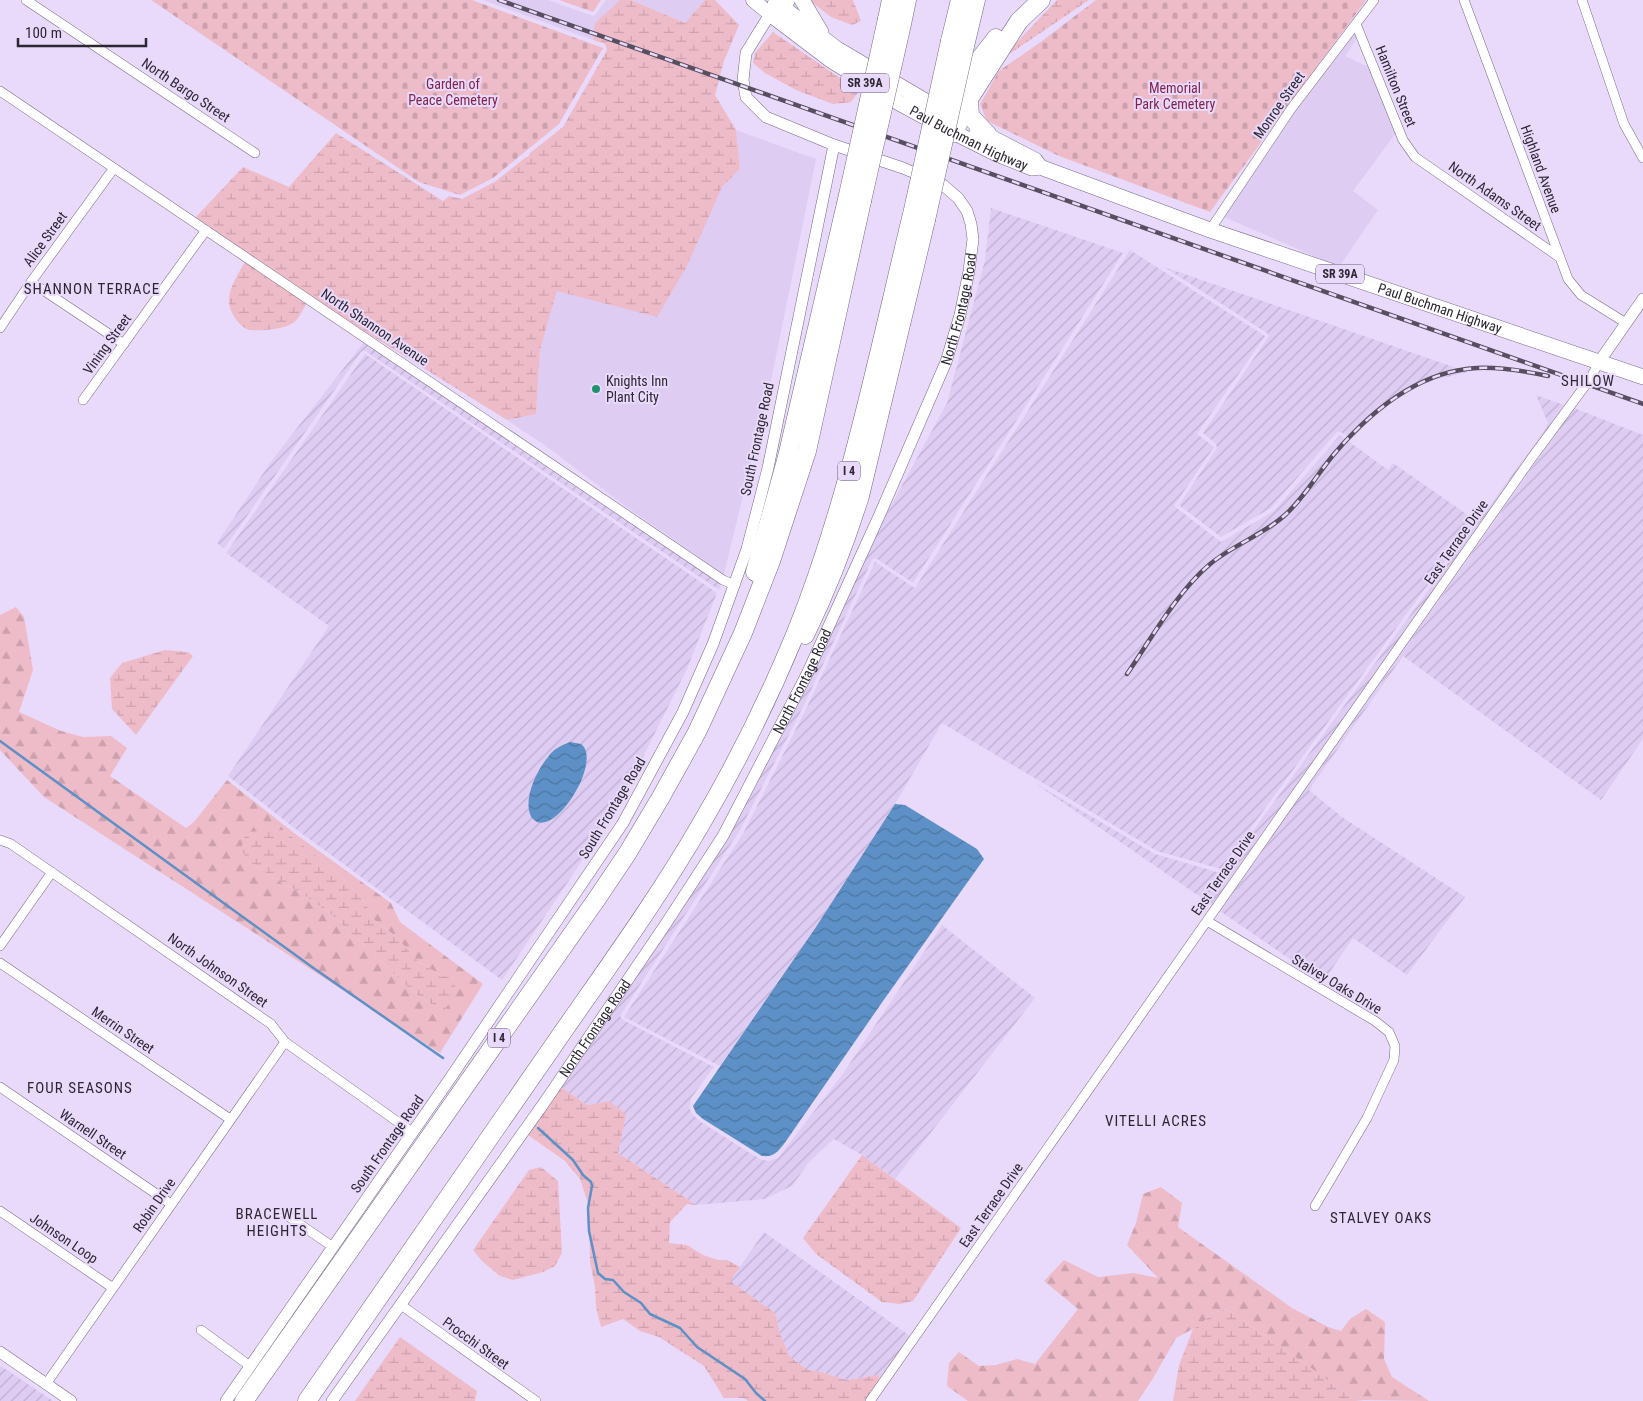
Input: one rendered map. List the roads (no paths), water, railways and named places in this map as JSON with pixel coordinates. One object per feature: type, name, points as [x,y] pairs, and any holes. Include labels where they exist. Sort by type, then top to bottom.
[{"type":"highway","points":[[891,0],[894,21]]},
{"type":"highway","name":"I 4","points":[[244,1401],[627,854],[697,732],[730,662],[771,560],[807,451],[855,198],[894,21],[907,0]]},
{"type":"highway","name":"I 4","points":[[307,1401],[668,878],[727,779],[755,722],[794,635],[835,522],[919,215],[958,44],[960,0]]},
{"type":"highway","points":[[958,44],[976,0]]},
{"type":"highway","points":[[952,124],[979,60],[1026,0]]},
{"type":"highway","points":[[952,124],[1019,21],[1041,0]]},
{"type":"highway","points":[[969,98],[970,116],[988,135]]},
{"type":"main road","name":"SR 39A","points":[[752,0],[777,4],[831,45]]},
{"type":"main road","points":[[802,0],[816,26],[831,45]]},
{"type":"main road","name":"Paul Buchman Highway","points":[[777,4],[832,61],[899,103],[952,124],[988,135],[1035,160],[1040,167]]},
{"type":"main road","name":"Paul Buchman Highway","points":[[831,45],[914,95],[952,124],[997,154],[1032,168],[1040,167],[1210,230],[1643,377]]},
{"type":"street","name":"North Bargo Street","points":[[26,0],[255,152]]},
{"type":"street","name":"Monroe Street","points":[[1210,230],[1291,109],[1374,0]]},
{"type":"street","name":"Highland Avenue","points":[[1464,0],[1568,279],[1581,295],[1626,323]]},
{"type":"street","points":[[1582,0],[1624,124],[1643,158]]},
{"type":"street","name":"North Frontage Road","points":[[332,1401],[544,1103],[665,925],[722,836],[807,674],[946,362],[960,315],[969,271],[973,239],[967,211],[958,198],[943,185],[903,168],[834,145],[766,117],[746,97],[743,80],[746,53],[777,4]]},
{"type":"street","name":"Hamilton Street","points":[[1356,24],[1403,140],[1415,157]]},
{"type":"street","name":"North Shannon Avenue","points":[[0,91],[723,580],[735,585]]},
{"type":"street","name":"South Frontage Road","points":[[226,1401],[623,823],[683,712],[713,644],[747,549],[768,468],[834,145]]},
{"type":"street","name":"North Adams Street","points":[[1415,157],[1559,257]]},
{"type":"street","name":"Alice Street","points":[[0,328],[114,168]]},
{"type":"street","name":"Vining Street","points":[[83,400],[206,230]]},
{"type":"street","points":[[31,282],[124,344]]},
{"type":"street","points":[[1599,362],[1643,299]]},
{"type":"street","name":"East Terrace Drive","points":[[870,1401],[1531,459],[1590,378],[1599,362]]},
{"type":"street","name":"North Johnson Street","points":[[0,840],[11,844],[271,1024],[285,1042],[412,1132]]},
{"type":"street","points":[[0,946],[52,872]]},
{"type":"street","name":"Stalvey Oaks Drive","points":[[1207,921],[1375,1021],[1388,1032],[1395,1046],[1394,1060],[1367,1118],[1316,1206]]},
{"type":"street","name":"Merrin Street","points":[[0,963],[230,1119]]},
{"type":"street","name":"Robin Drive","points":[[46,1384],[285,1042]]},
{"type":"street","name":"Warnell Street","points":[[0,1087],[172,1204]]},
{"type":"street","name":"Johnson Loop","points":[[0,1211],[113,1288]]},
{"type":"street","points":[[282,1212],[333,1247]]},
{"type":"street","name":"Procchi Street","points":[[401,1306],[536,1401]]},
{"type":"street","points":[[201,1330],[250,1366]]},
{"type":"street","points":[[0,1352],[71,1401]]},
{"type":"water","points":[[570,742],[581,744],[586,752],[586,764],[582,778],[576,792],[557,816],[546,822],[537,822],[531,817],[529,807],[530,792],[533,784],[550,754]]},
{"type":"water","points":[[895,804],[905,805],[977,849],[984,859],[784,1144],[774,1154],[762,1156],[703,1119],[696,1113],[693,1106],[816,927]]},
{"type":"waterway","points":[[0,741],[312,967],[443,1058]]},
{"type":"waterway","points":[[538,1128],[573,1160],[583,1175],[591,1182],[588,1208],[589,1231],[598,1273],[605,1279],[613,1280],[624,1292],[641,1303],[650,1314],[680,1328],[697,1347],[745,1379],[765,1401]]},
{"type":"railway","points":[[499,0],[1643,404]]},
{"type":"railway","points":[[1127,674],[1165,616],[1197,576],[1218,558],[1267,529],[1285,515],[1299,501],[1349,438],[1397,396],[1435,377],[1477,368],[1522,371],[1548,376]]},
{"type":"place","name":"Knights Inn Plant City","points":[[596,389]]},
{"type":"district","name":"SHANNON TERRACE","points":[[92,289]]},
{"type":"district","name":"SHILOW","points":[[1588,381]]},
{"type":"district","name":"FOUR SEASONS","points":[[80,1088]]},
{"type":"district","name":"VITELLI ACRES","points":[[1156,1121]]},
{"type":"district","name":"STALVEY OAKS","points":[[1381,1218]]},
{"type":"district","name":"BRACEWELL HEIGHTS","points":[[277,1222]]},
{"type":"park label","name":"Garden of Peace Cemetery","points":[[453,92]]},
{"type":"park label","name":"Memorial Park Cemetery","points":[[1175,96]]}]
